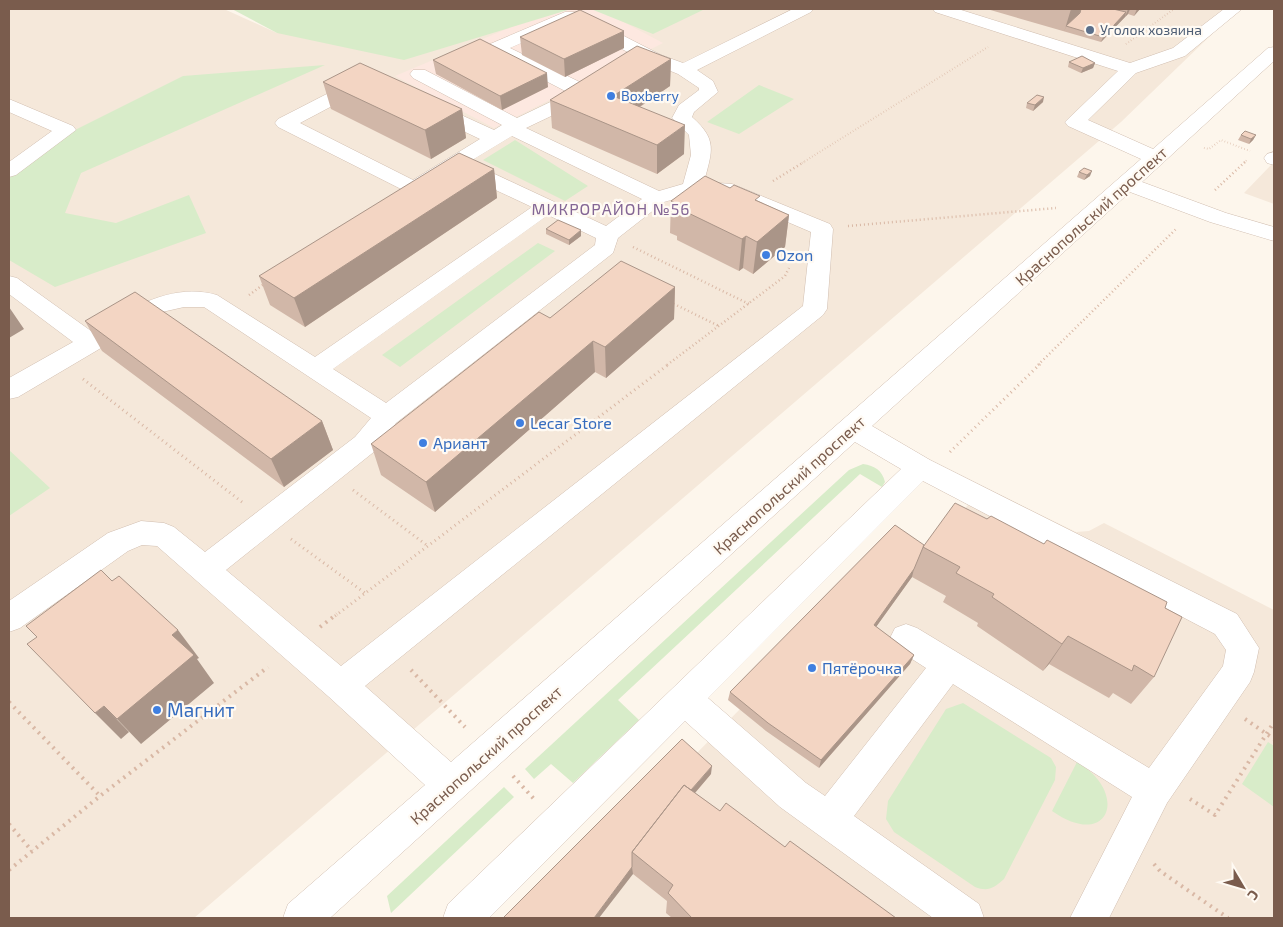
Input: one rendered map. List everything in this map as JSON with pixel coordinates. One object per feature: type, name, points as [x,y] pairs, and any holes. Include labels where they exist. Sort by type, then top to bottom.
[{"type":"street","points":[[684,70],[805,9]]},
{"type":"street","points":[[941,9],[1105,59],[1130,69]]},
{"type":"street","points":[[1156,158],[1075,122],[1130,69],[1179,52],[1234,9]]},
{"type":"street","points":[[584,93],[496,48],[571,16],[655,59],[684,70],[707,85],[709,92],[686,110],[682,118],[699,134],[701,155],[692,188]]},
{"type":"street","name":"Краснопольский проспект","points":[[302,918],[1274,52]]},
{"type":"street","points":[[620,76],[655,59]]},
{"type":"street","points":[[419,74],[507,131]]},
{"type":"street","points":[[377,84],[368,80],[285,124],[414,188],[507,131],[602,84]]},
{"type":"street","points":[[413,100],[507,131],[657,198]]},
{"type":"street","points":[[9,105],[66,130],[9,171]]},
{"type":"street","points":[[455,163],[608,235]]},
{"type":"street","points":[[1127,183],[1194,211],[1274,234]]},
{"type":"street","points":[[206,569],[365,444],[387,416],[605,248],[608,235],[657,198],[692,188],[725,188],[822,229],[815,308],[342,686]]},
{"type":"street","points":[[316,369],[546,207]]},
{"type":"street","points":[[9,283],[89,342]]},
{"type":"street","points":[[9,390],[154,306],[184,299],[209,300],[387,416]]},
{"type":"street","points":[[853,428],[920,468],[1226,624],[1243,648],[1238,672],[1168,796],[1089,918]]},
{"type":"street","points":[[462,918],[920,468]]},
{"type":"street","points":[[9,618],[118,542],[141,533],[164,535],[342,686],[450,786]]},
{"type":"street","points":[[906,638],[1168,796]]},
{"type":"street","points":[[828,821],[949,664]]},
{"type":"street","points":[[685,699],[793,795],[965,918]]},
{"type":"path","points":[[1105,59],[1174,9]]},
{"type":"path","points":[[747,197],[992,44]]},
{"type":"path","points":[[920,468],[940,462],[1255,152],[1222,140],[1208,149],[1178,139]]},
{"type":"path","points":[[9,870],[100,796],[294,646],[785,276],[802,238],[822,229],[1060,208]]},
{"type":"path","points":[[608,235],[749,304]]},
{"type":"path","points":[[225,310],[266,283]]},
{"type":"path","points":[[666,300],[719,326]]},
{"type":"path","points":[[58,360],[266,521],[365,593]]},
{"type":"path","points":[[328,472],[428,546]]},
{"type":"path","points":[[9,702],[100,796]]},
{"type":"path","points":[[1168,796],[1197,802],[1215,815],[1274,722]]},
{"type":"path","points":[[9,824],[32,851]]},
{"type":"path","points":[[1148,856],[1160,871],[1228,918]]},
{"type":"shaded area","points":[[9,9],[224,9],[277,33],[404,9],[1238,9],[1121,122],[194,918],[9,918]]},
{"type":"shaded area","points":[[554,9],[599,9],[663,43],[494,128],[395,76]]},
{"type":"shaded area","points":[[1274,162],[1274,204],[1244,193]]},
{"type":"shaded area","points":[[982,486],[1076,532],[1089,531],[1104,523],[1274,610],[1274,918],[599,918],[694,756],[740,709],[819,768],[910,664],[871,635],[911,576]]},
{"type":"green space","points":[[232,9],[571,9],[404,60],[277,33]]},
{"type":"green space","points":[[591,9],[705,9],[653,34]]},
{"type":"green space","points":[[325,65],[81,173],[65,213],[116,223],[189,195],[206,233],[55,287],[9,260],[9,163],[183,76]]},
{"type":"green space","points":[[759,85],[794,99],[739,134],[707,122]]},
{"type":"green space","points":[[515,140],[588,186],[565,201],[483,160]]},
{"type":"green space","points":[[538,243],[555,251],[400,367],[382,355]]},
{"type":"green space","points":[[9,450],[50,488],[9,516]]},
{"type":"green space","points":[[863,464],[874,467],[880,472],[885,482],[882,487],[860,474],[618,700],[639,720],[573,783],[551,764],[534,779],[525,769],[849,470]]},
{"type":"green space","points":[[963,703],[1051,758],[1056,767],[1055,780],[1004,879],[994,887],[987,889],[975,887],[894,832],[886,819],[888,801],[946,709]]},
{"type":"green space","points":[[1268,742],[1274,746],[1274,807],[1242,784]]},
{"type":"green space","points":[[1077,762],[1093,775],[1103,788],[1107,802],[1106,813],[1099,821],[1087,825],[1072,822],[1052,811]]},
{"type":"green space","points":[[504,787],[514,797],[391,913],[387,896]]},
{"type":"building","points":[[1081,9],[1113,9],[1126,12],[1103,37],[1066,26],[1080,13]]},
{"type":"building","points":[[580,10],[624,31],[564,59],[520,37]]},
{"type":"building","points":[[480,39],[547,73],[500,96],[433,60]]},
{"type":"building","points":[[637,46],[671,59],[613,96],[685,125],[657,145],[550,100]]},
{"type":"building","points":[[1082,56],[1095,63],[1083,68],[1069,62]]},
{"type":"building","points":[[360,63],[462,109],[425,130],[323,82]]},
{"type":"building","points":[[1037,95],[1044,97],[1035,105],[1027,103]]},
{"type":"building","points":[[1245,131],[1256,135],[1251,139],[1241,135]]},
{"type":"building","points":[[459,153],[494,169],[294,298],[259,276]]},
{"type":"building","points":[[1084,168],[1092,171],[1087,175],[1079,172]]},
{"type":"building","points":[[705,176],[730,188],[734,185],[760,196],[755,200],[789,215],[757,242],[746,236],[742,239],[678,208],[682,206],[671,201]]},
{"type":"building","points":[[558,220],[581,230],[569,240],[546,229]]},
{"type":"building","points":[[621,261],[675,287],[605,347],[593,341],[426,482],[371,444],[539,312],[550,318]]},
{"type":"building","points":[[135,292],[322,421],[271,459],[85,321]]},
{"type":"building","points":[[955,503],[987,519],[991,516],[1044,544],[1047,540],[1167,602],[1165,608],[1182,617],[1154,677],[1134,665],[1132,671],[1068,636],[1062,644],[992,597],[994,594],[956,573],[960,567],[923,547]]},
{"type":"building","points":[[895,525],[924,545],[914,569],[874,625],[914,655],[821,760],[768,723],[730,692]]},
{"type":"building","points":[[101,570],[112,581],[119,576],[178,630],[172,635],[194,655],[117,719],[104,706],[95,713],[27,644],[37,637],[26,626]]},
{"type":"building","points":[[682,739],[712,766],[691,790],[684,785],[632,852],[632,867],[594,918],[503,918]]},
{"type":"building","points":[[684,785],[720,811],[726,803],[785,847],[790,841],[896,918],[692,918],[668,893],[673,885],[632,852]]},
{"type":"place","name":"Уголок хозяина","points":[[1090,30]]},
{"type":"place","name":"Boxberry","points":[[611,96]]},
{"type":"place","name":"Ozon","points":[[766,255]]},
{"type":"place","name":"Lecar Store","points":[[520,423]]},
{"type":"place","name":"Ариант","points":[[423,443]]},
{"type":"place","name":"Пятёрочка","points":[[812,668]]},
{"type":"place","name":"Магнит","points":[[157,710]]},
{"type":"district","name":"МИКРОРАЙОН №56","points":[[611,209]]}]
